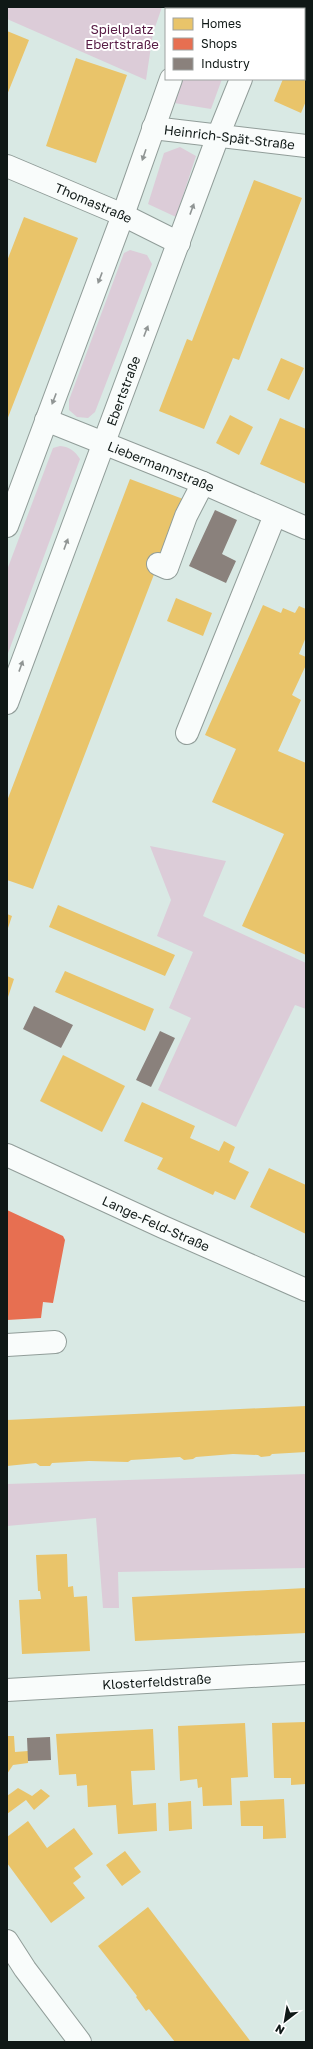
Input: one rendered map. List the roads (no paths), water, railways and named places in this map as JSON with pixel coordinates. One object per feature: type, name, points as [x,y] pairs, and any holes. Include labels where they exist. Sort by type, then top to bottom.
[{"type":"street","points":[[7,526],[123,215],[171,80]]},
{"type":"street","name":"Ebertstraße","points":[[7,703],[218,136],[241,80]]},
{"type":"street","name":"Heinrich-Spät-Straße","points":[[153,128],[306,146]]},
{"type":"street","name":"Thomastraße","points":[[7,166],[123,215],[179,243]]},
{"type":"street","name":"Liebermannstraße","points":[[46,420],[203,483],[306,528]]},
{"type":"street","points":[[158,564],[167,568],[186,516],[203,483]]},
{"type":"street","points":[[186,732],[275,515]]},
{"type":"street","name":"Lange-Feld-Straße","points":[[7,1155],[163,1227],[306,1290]]},
{"type":"street","points":[[7,1345],[55,1342]]},
{"type":"street","name":"Klosterfeldstraße","points":[[7,1690],[306,1673]]},
{"type":"street","points":[[7,1941],[25,1969],[80,2042]]},
{"type":"park label","name":"Spielplatz Ebertstraße","points":[[122,36]]}]
